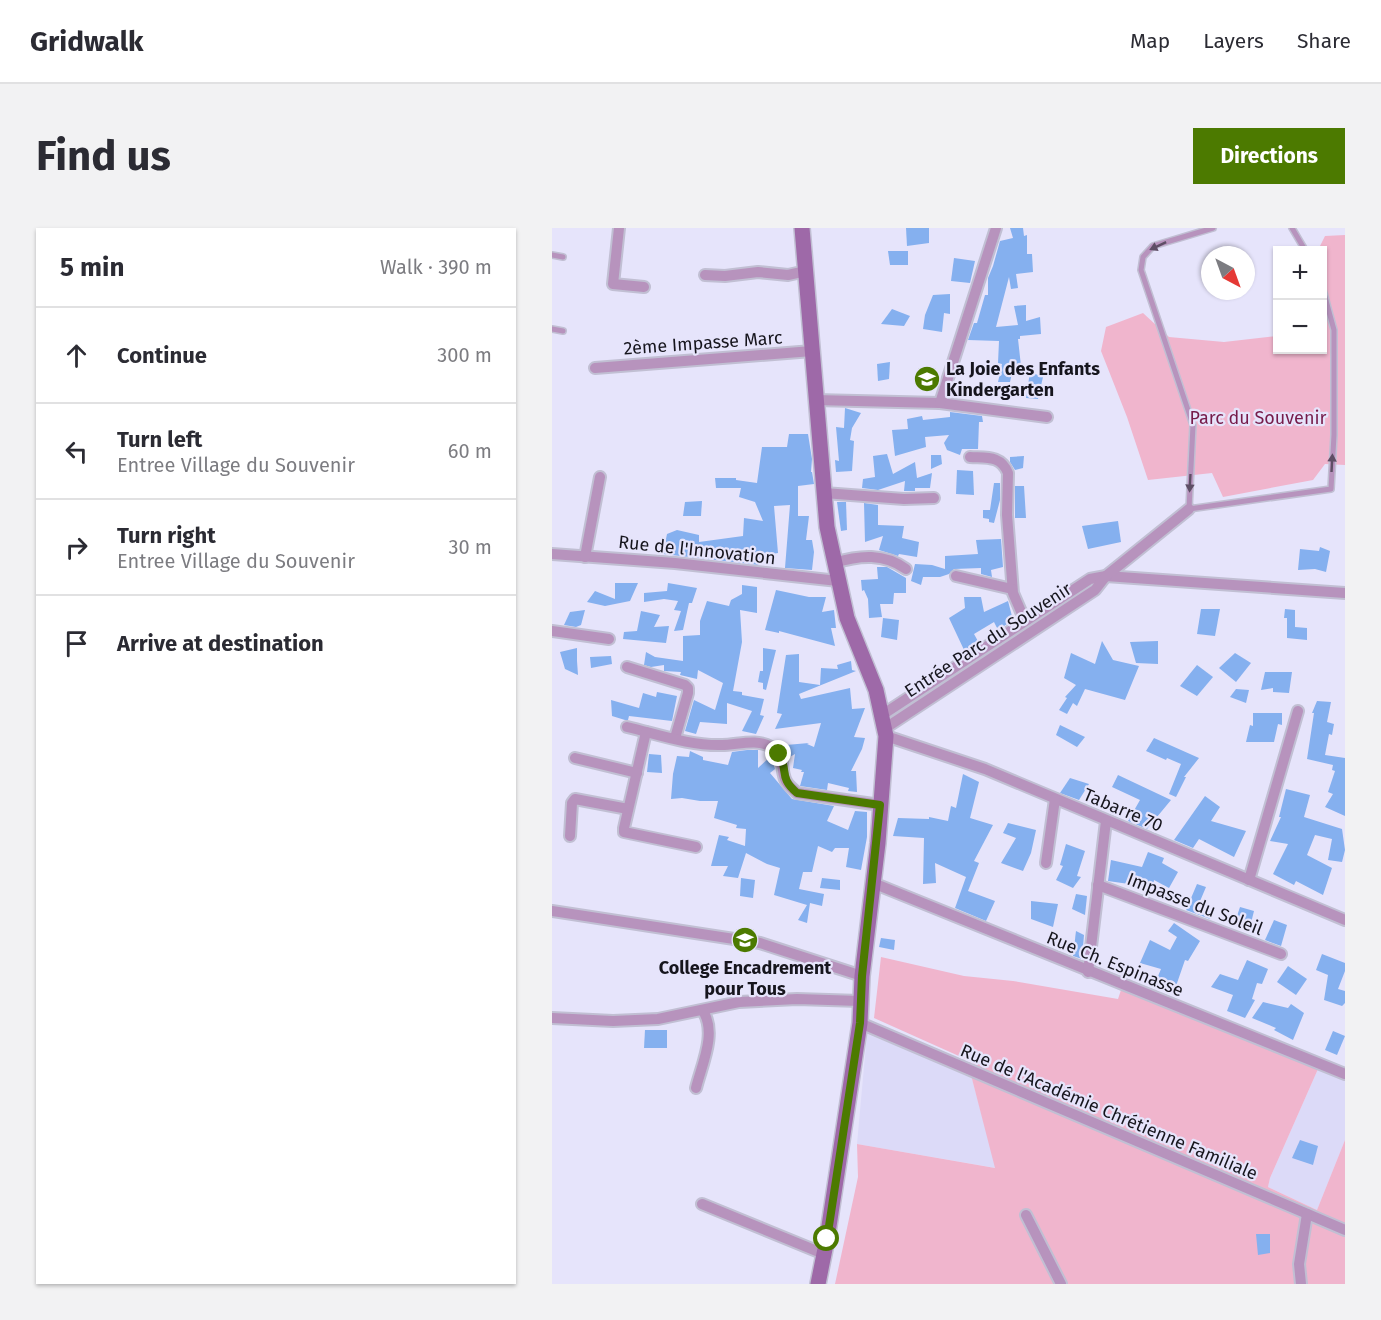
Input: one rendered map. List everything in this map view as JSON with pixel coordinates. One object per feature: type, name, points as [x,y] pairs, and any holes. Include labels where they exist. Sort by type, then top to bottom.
[{"type":"main road","points":[[802,228],[827,527],[847,618],[876,690],[884,727],[880,805],[862,976],[860,1023],[818,1284]]},
{"type":"street","points":[[619,228],[613,284],[644,287]]},
{"type":"street","points":[[940,403],[996,228]]},
{"type":"street","points":[[705,275],[725,276],[758,272],[788,275],[806,271]]},
{"type":"street","name":"2ème Impasse Marc","points":[[596,368],[812,351]]},
{"type":"street","points":[[815,400],[940,403],[1047,417]]},
{"type":"street","points":[[970,457],[997,459],[1008,473],[1007,515],[1012,589],[1025,621]]},
{"type":"street","points":[[585,557],[600,477]]},
{"type":"street","points":[[824,493],[904,499],[933,498]]},
{"type":"street","name":"Entrée Parc du Souvenir","points":[[884,727],[1095,590],[1106,576],[1189,509]]},
{"type":"street","name":"Rue de l'Innovation","points":[[552,554],[675,563],[838,581]]},
{"type":"street","points":[[834,563],[866,556],[888,558],[906,569]]},
{"type":"street","points":[[956,576],[1012,589]]},
{"type":"street","points":[[1106,576],[1345,593]]},
{"type":"street","name":"Entrée Parc du Souvenir","points":[[884,727],[1025,621],[1090,579],[1106,576]]},
{"type":"street","points":[[552,631],[609,639]]},
{"type":"street","points":[[627,667],[685,685],[688,688],[675,738]]},
{"type":"street","points":[[1249,880],[1298,711]]},
{"type":"street","points":[[627,727],[695,743],[763,744],[779,754],[783,760],[784,778],[797,793],[880,805]]},
{"type":"street","name":"Tabarre 70","points":[[884,727],[1106,821],[1344,917]]},
{"type":"street","points":[[646,732],[624,828],[627,834],[696,847]]},
{"type":"street","points":[[575,758],[637,773]]},
{"type":"street","points":[[1046,863],[1055,799]]},
{"type":"street","points":[[570,836],[572,803],[575,800],[628,808]]},
{"type":"street","points":[[1088,972],[1106,821]]},
{"type":"street","name":"Rue Ch. Espinasse","points":[[873,884],[1345,1074]]},
{"type":"street","name":"Impasse du Soleil","points":[[1098,885],[1281,954]]},
{"type":"street","points":[[552,911],[760,943],[862,976]]},
{"type":"street","points":[[552,1018],[613,1021],[658,1019],[739,1002],[797,999],[860,1001]]},
{"type":"street","points":[[696,1088],[709,1037],[708,1019],[703,1011]]},
{"type":"street","name":"Rue de l'Académie Chrétienne Familiale","points":[[860,1023],[1345,1230]]},
{"type":"street","points":[[702,1204],[824,1254]]},
{"type":"street","points":[[1301,1284],[1299,1264],[1307,1214]]},
{"type":"street","points":[[1026,1215],[1061,1284]]},
{"type":"lane","points":[[1213,228],[1153,246],[1143,257],[1141,270],[1193,425],[1189,509],[1331,489],[1334,435],[1334,330],[1326,300]]},
{"type":"lane","points":[[1292,228],[1303,246]]},
{"type":"lane","points":[[552,255],[563,257]]},
{"type":"lane","points":[[552,329],[563,331]]},
{"type":"shaded area","points":[[867,1034],[971,1075],[996,1168],[857,1144]]},
{"type":"shaded area","points":[[1318,1069],[1345,1080],[1345,1140],[1317,1210],[1268,1187]]},
{"type":"green space","name":"Parc du Souvenir","points":[[1345,235],[1345,465],[1325,464],[1313,480],[1223,497],[1212,473],[1148,480],[1127,417],[1101,351],[1106,327],[1143,313],[1169,337],[1224,342],[1273,336],[1273,354],[1327,354],[1327,246],[1320,246],[1325,236]]},
{"type":"green space","points":[[881,957],[964,976],[1013,981],[1118,999],[1121,990],[1318,1069],[1268,1187],[1317,1210],[1345,1140],[1345,1284],[835,1284],[858,1177],[857,1144],[995,1168],[971,1075],[970,1061],[874,1018]]},
{"type":"building","points":[[906,228],[929,228],[929,243],[907,246]]},
{"type":"building","points":[[1010,228],[1023,228],[1024,236],[1027,235],[1027,254],[1032,254],[1033,272],[1016,274],[1018,288],[1011,289],[1009,277],[996,327],[1018,325],[1014,306],[1026,305],[1026,321],[1040,317],[1041,334],[1020,336],[1018,339],[1021,366],[1014,365],[1010,382],[998,382],[1002,364],[998,363],[999,341],[968,340],[974,323],[977,323],[985,295],[988,295],[988,278],[1000,241],[1013,238]]},
{"type":"building","points":[[888,251],[908,251],[908,265],[890,265]]},
{"type":"building","points":[[954,258],[975,261],[970,283],[951,281]]},
{"type":"building","points":[[950,294],[950,314],[944,313],[942,332],[923,329],[925,315],[933,295]]},
{"type":"building","points":[[892,309],[910,316],[904,326],[881,324]]},
{"type":"building","points":[[890,362],[889,379],[878,381],[877,364]]},
{"type":"building","points":[[1030,372],[1043,377],[1038,399],[1026,398]]},
{"type":"building","points":[[845,408],[861,413],[852,428],[850,440],[854,441],[852,471],[836,472],[835,460],[839,461],[836,427],[844,428]]},
{"type":"building","points":[[950,412],[982,416],[983,422],[979,422],[978,449],[962,449],[960,455],[947,450],[944,443],[949,435],[925,437],[926,447],[895,456],[892,430],[908,429],[907,419],[922,416],[923,420],[950,417]]},
{"type":"building","points":[[789,434],[808,434],[814,484],[798,486],[798,516],[809,516],[806,540],[812,540],[814,552],[812,570],[785,568],[790,505],[774,506],[778,553],[760,556],[759,565],[663,554],[667,534],[677,530],[699,535],[699,542],[743,536],[744,518],[763,521],[755,502],[739,497],[741,488],[716,488],[715,478],[736,478],[736,480],[757,483],[762,447],[787,447]]},
{"type":"building","points":[[887,454],[893,474],[915,462],[917,478],[932,473],[930,488],[904,491],[905,481],[878,490],[862,488],[863,479],[875,477],[873,456]]},
{"type":"building","points":[[931,455],[941,455],[942,464],[931,469]]},
{"type":"building","points":[[1024,456],[1023,468],[1015,470],[1010,457]]},
{"type":"building","points":[[957,470],[973,471],[974,495],[956,494]]},
{"type":"building","points":[[994,483],[1000,483],[1000,500],[994,523],[983,518],[983,510],[990,510]]},
{"type":"building","points":[[1015,486],[1024,486],[1026,518],[1015,518]]},
{"type":"building","points":[[702,501],[701,516],[683,516],[685,502]]},
{"type":"building","points":[[837,502],[846,502],[847,530],[841,531]]},
{"type":"building","points":[[864,503],[878,505],[878,525],[904,526],[902,538],[919,542],[917,557],[899,554],[898,556],[879,550],[883,536],[865,542]]},
{"type":"building","points":[[1118,521],[1121,542],[1088,549],[1082,526]]},
{"type":"building","points":[[1001,539],[1003,567],[991,570],[992,577],[981,574],[981,568],[954,569],[949,574],[940,577],[923,577],[921,585],[911,581],[915,564],[932,565],[945,569],[945,556],[978,554],[976,540]]},
{"type":"building","points":[[1320,547],[1330,551],[1326,572],[1315,569],[1298,570],[1300,549],[1319,551]]},
{"type":"building","points":[[877,567],[887,567],[906,578],[906,593],[894,593],[893,604],[880,604],[882,617],[869,618],[868,599],[864,590],[862,591],[861,580],[878,579]]},
{"type":"building","points":[[615,583],[638,583],[630,601],[605,606],[587,602],[595,591],[615,599]]},
{"type":"building","points":[[668,583],[697,588],[692,603],[689,603],[683,630],[674,631],[681,611],[674,610],[678,601],[664,599],[644,602],[644,593],[667,591]]},
{"type":"building","points":[[742,585],[757,587],[757,613],[740,610],[742,642],[733,691],[764,699],[760,715],[764,716],[756,734],[742,731],[752,711],[727,703],[727,724],[700,722],[696,734],[685,731],[694,700],[715,710],[723,683],[698,670],[697,679],[680,675],[681,672],[664,671],[664,665],[651,667],[644,665],[646,652],[655,657],[683,661],[683,636],[700,635],[700,621],[707,601],[729,606],[731,600],[742,594]]},
{"type":"building","points":[[776,590],[809,597],[826,597],[822,612],[834,610],[836,628],[831,628],[835,646],[779,631],[779,633],[765,630]]},
{"type":"building","points":[[964,597],[981,597],[984,612],[1008,601],[1013,620],[998,630],[994,622],[974,634],[979,643],[965,652],[949,618],[965,608]]},
{"type":"building","points":[[1201,609],[1220,609],[1215,636],[1197,634]]},
{"type":"building","points":[[1285,609],[1295,610],[1295,627],[1307,628],[1307,640],[1287,638]]},
{"type":"building","points":[[585,610],[581,625],[576,627],[564,625],[570,612]]},
{"type":"building","points":[[641,611],[660,615],[654,627],[669,626],[666,643],[623,639],[624,632],[637,631]]},
{"type":"building","points":[[883,618],[899,620],[897,640],[881,637]]},
{"type":"building","points":[[1102,641],[1113,660],[1139,666],[1125,700],[1085,689],[1077,706],[1073,703],[1067,714],[1059,710],[1067,698],[1065,697],[1076,685],[1064,678],[1071,653],[1095,664]]},
{"type":"building","points":[[1158,641],[1158,664],[1136,663],[1130,642]]},
{"type":"building","points":[[577,648],[578,675],[565,669],[560,652]]},
{"type":"building","points":[[763,648],[776,650],[766,690],[763,689],[763,683],[758,682],[760,671],[763,671]]},
{"type":"building","points":[[1235,653],[1251,663],[1236,682],[1219,668]]},
{"type":"building","points":[[799,654],[799,682],[820,685],[821,668],[838,669],[837,665],[851,661],[852,670],[856,671],[799,694],[801,699],[850,688],[852,709],[865,708],[854,737],[865,738],[851,771],[856,771],[857,792],[828,783],[827,790],[800,786],[804,772],[793,768],[795,754],[788,758],[786,745],[809,743],[807,744],[814,747],[821,723],[775,729],[782,714],[777,713],[786,655]]},
{"type":"building","points":[[611,656],[612,664],[591,668],[590,657]]},
{"type":"building","points":[[1197,665],[1213,677],[1197,696],[1180,686]]},
{"type":"building","points":[[1265,672],[1292,672],[1289,693],[1273,692],[1273,688],[1261,690]]},
{"type":"building","points":[[1236,689],[1249,690],[1246,703],[1230,697]]},
{"type":"building","points":[[657,692],[677,696],[672,721],[629,716],[628,720],[625,720],[612,716],[611,700],[639,708],[643,693],[656,697]]},
{"type":"building","points":[[1317,701],[1331,702],[1327,722],[1334,724],[1332,735],[1329,734],[1325,755],[1345,758],[1345,816],[1325,807],[1333,794],[1328,792],[1335,771],[1332,770],[1333,765],[1307,759],[1314,713],[1312,713]]},
{"type":"building","points":[[1253,713],[1282,713],[1282,725],[1278,724],[1274,742],[1246,742],[1250,725],[1253,726]]},
{"type":"building","points":[[1060,725],[1085,737],[1077,747],[1056,735]]},
{"type":"building","points":[[1154,738],[1199,758],[1184,777],[1186,777],[1176,797],[1169,794],[1181,764],[1146,751]]},
{"type":"building","points":[[758,750],[758,768],[771,756],[775,769],[770,773],[792,799],[834,806],[827,821],[848,830],[855,811],[867,812],[867,837],[861,870],[846,867],[849,848],[835,848],[832,852],[818,846],[812,872],[803,872],[799,889],[824,894],[822,906],[810,903],[807,923],[798,920],[807,905],[774,895],[780,868],[746,853],[738,878],[723,876],[728,866],[711,866],[719,835],[729,837],[727,840],[745,846],[746,829],[736,828],[737,825],[714,818],[718,801],[671,799],[677,756],[689,757],[690,751],[703,757],[703,760],[728,765],[732,752]]},
{"type":"building","points":[[649,754],[661,755],[662,773],[647,772]]},
{"type":"building","points":[[963,774],[979,782],[970,818],[993,825],[974,861],[979,863],[968,891],[995,901],[986,921],[955,908],[966,877],[935,863],[936,883],[923,884],[924,838],[893,836],[898,818],[929,819],[929,817],[948,821],[951,806],[956,808]]},
{"type":"building","points":[[1118,775],[1171,800],[1147,829],[1128,821],[1140,800],[1112,787]]},
{"type":"building","points":[[1070,778],[1089,784],[1079,800],[1060,793]]},
{"type":"building","points":[[1286,789],[1310,795],[1304,817],[1342,829],[1345,850],[1342,862],[1328,860],[1332,839],[1315,835],[1307,855],[1332,868],[1323,895],[1296,881],[1294,885],[1273,874],[1288,844],[1270,841],[1281,817],[1279,817]]},
{"type":"building","points":[[1205,796],[1220,807],[1211,821],[1246,831],[1234,857],[1199,839],[1193,848],[1174,840]]},
{"type":"building","points":[[1008,823],[1036,830],[1031,853],[1023,871],[1001,863],[1016,838],[1003,833]]},
{"type":"building","points":[[1066,844],[1085,851],[1077,876],[1081,877],[1073,888],[1056,880],[1063,866],[1060,865]]},
{"type":"building","points":[[1148,852],[1164,858],[1162,863],[1178,872],[1169,888],[1154,880],[1152,891],[1136,885],[1108,881],[1111,860],[1142,867]]},
{"type":"building","points":[[741,878],[755,880],[753,898],[740,896]]},
{"type":"building","points":[[822,878],[840,880],[840,890],[820,888]]},
{"type":"building","points":[[1197,884],[1206,887],[1198,906],[1213,912],[1210,919],[1186,910]]},
{"type":"building","points":[[1076,894],[1087,896],[1085,915],[1072,909]]},
{"type":"building","points":[[1031,901],[1058,904],[1053,927],[1031,919]]},
{"type":"building","points":[[1240,907],[1254,911],[1251,923],[1236,919]]},
{"type":"building","points":[[1274,920],[1287,925],[1281,946],[1265,940]]},
{"type":"building","points":[[1174,923],[1200,941],[1188,961],[1185,960],[1176,986],[1156,981],[1161,969],[1140,963],[1150,940],[1170,950],[1177,937],[1168,931]]},
{"type":"building","points":[[1076,931],[1084,935],[1082,959],[1073,956]]},
{"type":"building","points":[[881,938],[895,940],[894,950],[879,947]]},
{"type":"building","points":[[1322,954],[1345,963],[1345,971],[1338,989],[1345,991],[1345,1003],[1342,1006],[1324,1000],[1328,975],[1316,970]]},
{"type":"building","points":[[1247,960],[1268,969],[1262,984],[1257,983],[1252,999],[1255,1000],[1245,1018],[1227,1011],[1233,995],[1211,987],[1220,974],[1238,980]]},
{"type":"building","points":[[1288,966],[1307,979],[1296,995],[1277,982]]},
{"type":"building","points":[[1263,1002],[1288,1008],[1291,1004],[1304,1013],[1293,1040],[1274,1030],[1276,1028],[1252,1018]]},
{"type":"building","points":[[645,1030],[667,1030],[667,1048],[644,1048]]},
{"type":"building","points":[[1333,1031],[1345,1036],[1337,1055],[1325,1050]]},
{"type":"building","points":[[1300,1140],[1318,1146],[1313,1165],[1292,1158]]},
{"type":"building","points":[[1256,1234],[1270,1234],[1270,1253],[1258,1255]]},
{"type":"place","name":"La Joie des Enfants Kindergarten","points":[[927,379]]},
{"type":"place","name":"College Encadrement pour Tous","points":[[745,940]]},
{"type":"route","points":[[779,754],[783,760],[784,778],[797,793],[880,805],[878,843],[862,976],[860,1023],[827,1239]]}]
